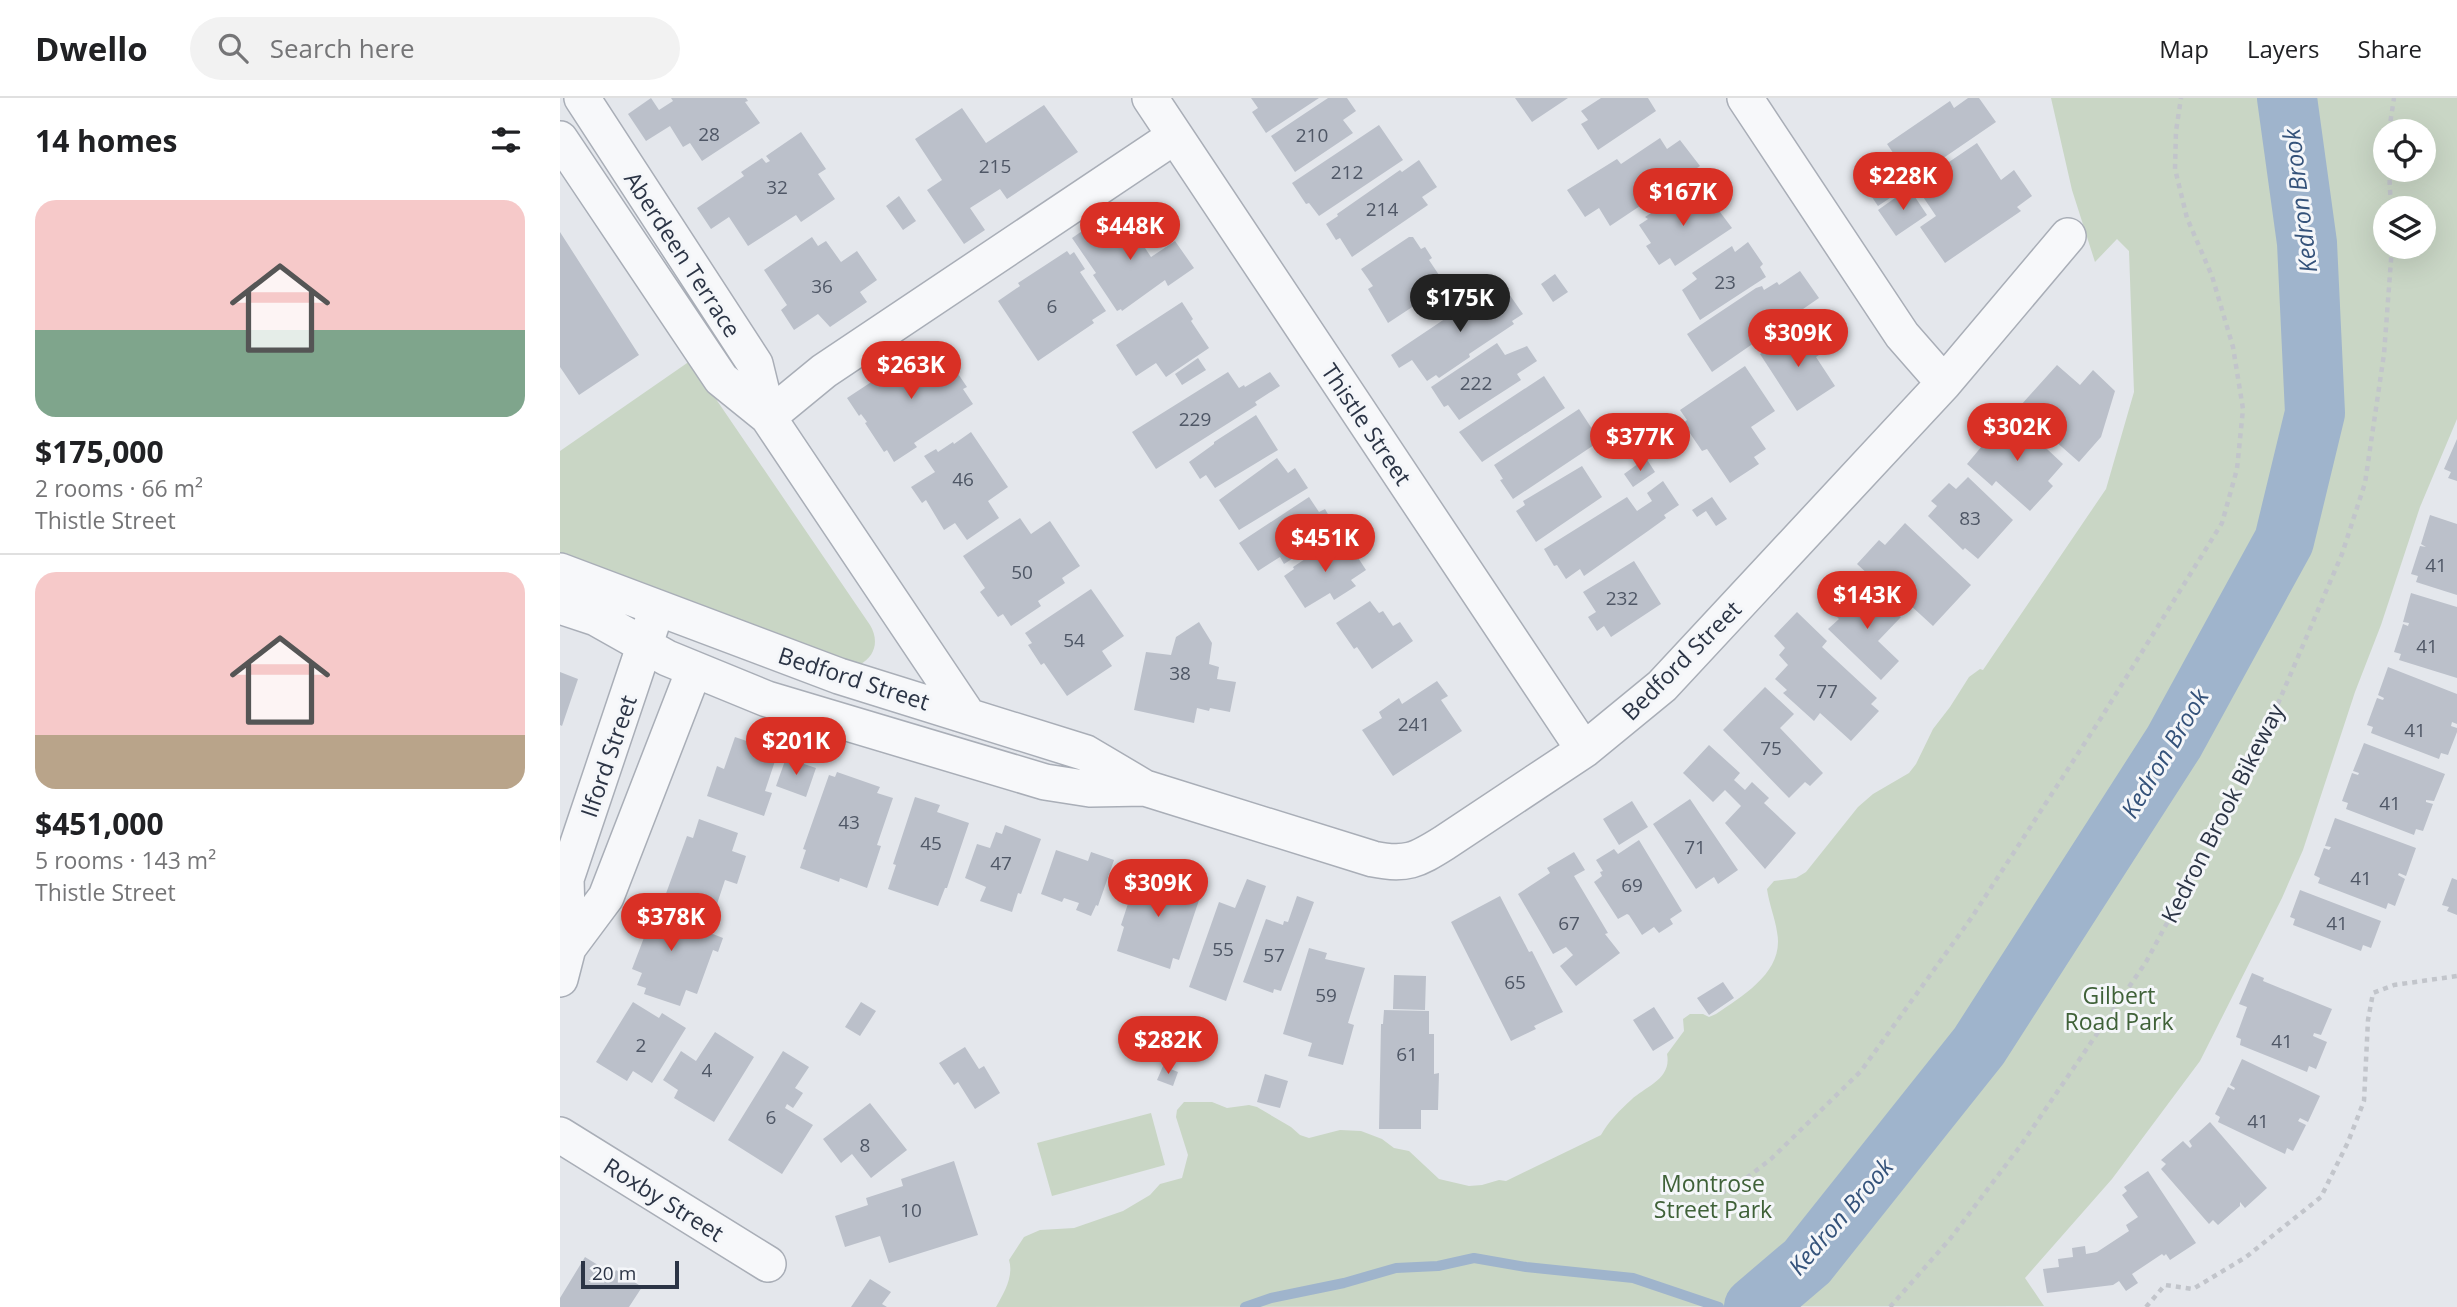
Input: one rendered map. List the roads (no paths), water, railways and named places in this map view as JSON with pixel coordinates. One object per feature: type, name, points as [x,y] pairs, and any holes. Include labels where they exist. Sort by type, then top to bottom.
[{"type":"street","name":"Aberdeen Terrace","points":[[582,98],[755,364],[768,417]]},
{"type":"street","name":"Thistle Street","points":[[1150,98],[1584,750]]},
{"type":"street","points":[[1745,98],[1902,335],[1944,383]]},
{"type":"street","points":[[768,417],[824,371],[1175,136]]},
{"type":"street","name":"Aberdeen Terrace","points":[[560,139],[721,379],[768,417],[967,715]]},
{"type":"street","name":"Bedford Street","points":[[560,571],[839,676],[1086,753],[1144,788],[1360,855],[1399,863],[1423,857],[1584,750],[1662,686],[1944,383],[2068,236]]},
{"type":"street","name":"Bedford Street","points":[[560,606],[596,618],[694,670],[766,699],[1035,779],[1090,789],[1144,788]]},
{"type":"street","name":"Ilford Street","points":[[564,964],[566,879],[657,607]]},
{"type":"street","name":"Ilford Street","points":[[564,964],[606,897],[694,670]]},
{"type":"street","name":"Roxby Street","points":[[560,1135],[768,1264]]},
{"type":"waterway","name":"Kedron Brook","points":[[1754,1307],[1807,1262],[1979,1046],[2174,742],[2284,541],[2315,413],[2307,243],[2287,98]]},
{"type":"waterway","points":[[1245,1307],[1271,1298],[1344,1283],[1396,1268],[1438,1266],[1474,1258],[1526,1267],[1633,1278],[1719,1307]]},
{"type":"park label","name":"Gilbert Road Park","points":[[2119,1008]]},
{"type":"park label","name":"Montrose Street Park","points":[[1713,1196]]}]
